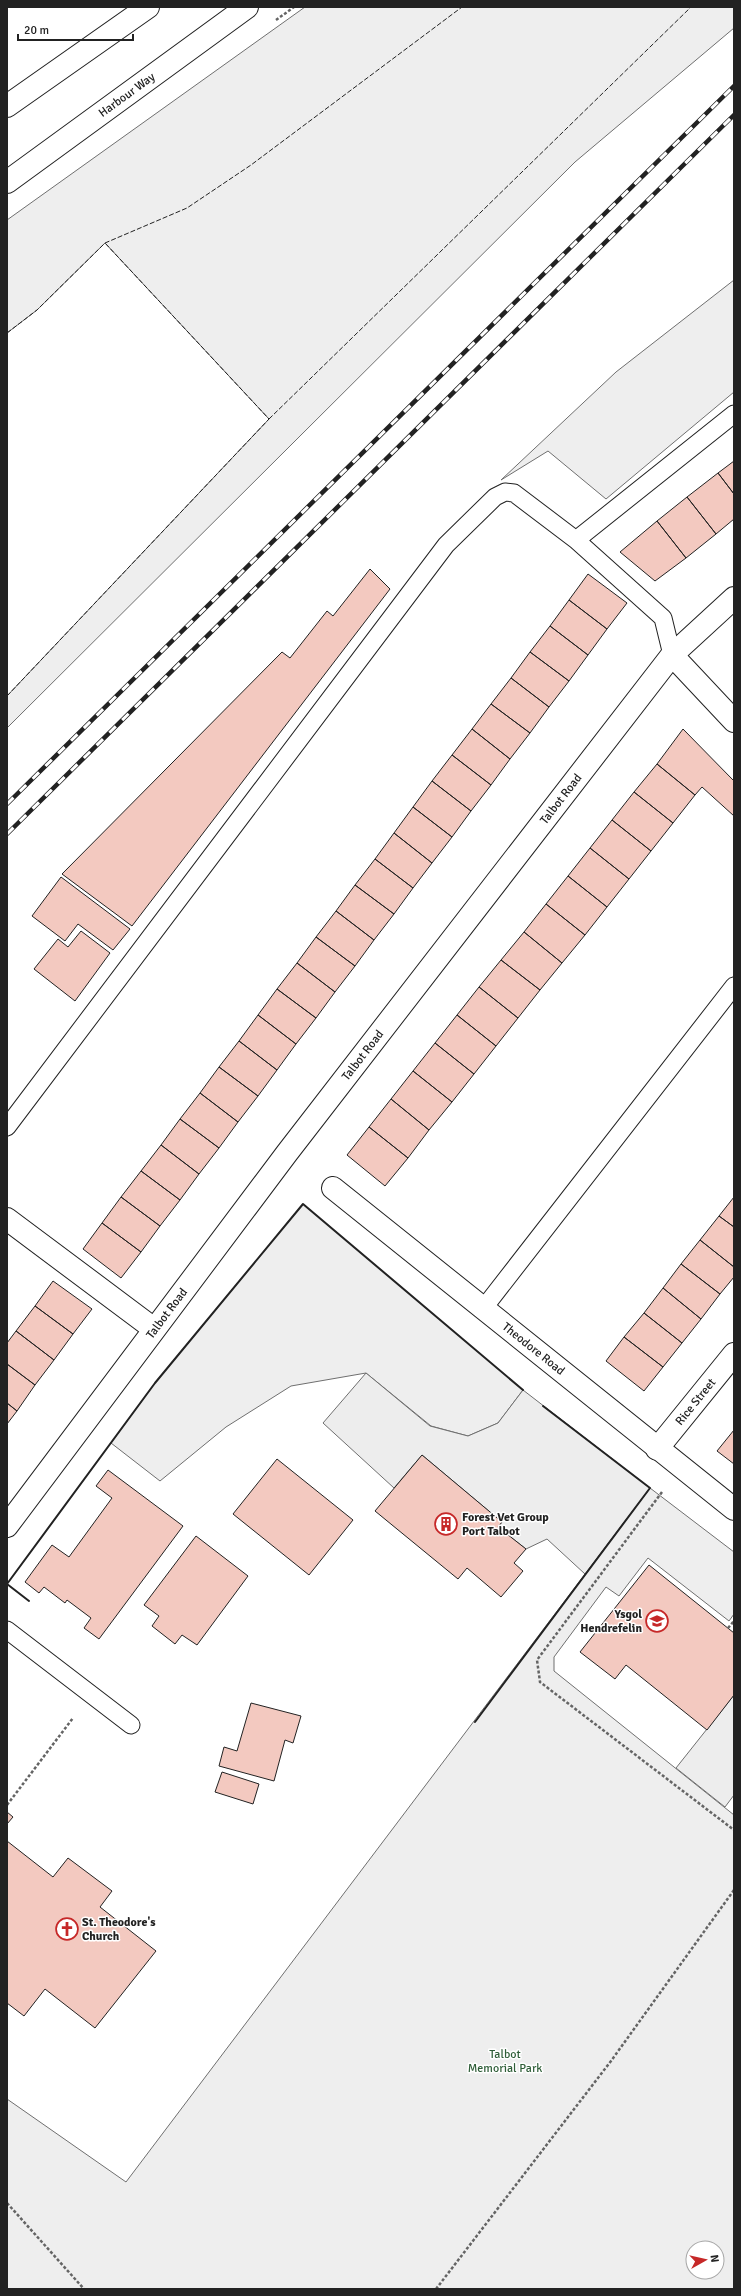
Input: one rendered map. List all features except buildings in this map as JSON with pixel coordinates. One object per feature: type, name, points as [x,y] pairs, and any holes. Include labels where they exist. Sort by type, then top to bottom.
[{"type":"main road","points":[[7,106],[148,7]]},
{"type":"main road","name":"Harbour Way","points":[[7,182],[247,7]]},
{"type":"main road","name":"Talbot Road","points":[[7,1526],[286,1153],[672,655],[734,598]]},
{"type":"main road","points":[[672,655],[734,721]]},
{"type":"main road","name":"Theodore Road","points":[[333,1188],[657,1449],[681,1466],[734,1509]]},
{"type":"main road","points":[[7,1219],[154,1329]]},
{"type":"main road","name":"Rice Street","points":[[657,1449],[734,1354]]},
{"type":"lane","points":[[576,540],[734,414]]},
{"type":"lane","points":[[7,1127],[446,545],[495,497],[505,492],[514,493],[576,540],[663,618],[672,655]]},
{"type":"lane","points":[[483,1309],[734,986]]},
{"type":"lane","points":[[7,1630],[131,1725]]},
{"type":"path","points":[[681,1466],[537,1660],[540,1682],[734,1830]]},
{"type":"path","points":[[728,1628],[734,1621]]},
{"type":"path","points":[[7,1805],[90,1695]]},
{"type":"path","points":[[436,2289],[611,2061],[734,1890]]},
{"type":"path","points":[[7,2202],[84,2289]]},
{"type":"green space","points":[[305,7],[734,7],[734,28],[575,162],[7,728],[7,696],[269,419],[105,243],[37,310],[7,333],[7,220]]},
{"type":"green space","points":[[734,280],[734,392],[606,499],[548,451],[501,480],[616,372]]},
{"type":"green space","points":[[303,1204],[523,1390],[498,1423],[468,1436],[431,1426],[366,1373],[291,1386],[226,1427],[160,1481],[111,1443],[155,1383]]},
{"type":"green space","name":"Talbot Memorial Park","points":[[650,1488],[734,1552],[734,1614],[729,1621],[648,1558],[619,1596],[606,1587],[554,1657],[554,1671],[734,1815],[734,2289],[7,2289],[7,2099],[126,2182]]},
{"type":"shaded area","points":[[366,1373],[430,1426],[468,1436],[498,1423],[523,1390],[650,1488],[585,1574],[547,1539],[526,1549],[498,1527],[502,1522],[422,1455],[394,1488],[323,1423]]},
{"type":"shaded area","points":[[734,1695],[734,1795],[725,1807],[676,1768]]},
{"type":"railway","points":[[7,804],[734,86]]},
{"type":"railway","points":[[7,834],[734,115]]},
{"type":"fence","points":[[7,333],[37,310],[105,243],[187,208],[251,165],[462,7]]},
{"type":"fence","points":[[269,419],[691,7]]},
{"type":"fence","points":[[7,696],[269,419],[105,243]]},
{"type":"wall","points":[[7,1584],[155,1383],[303,1204],[523,1390]]},
{"type":"wall","points":[[475,1722],[650,1488],[543,1406]]},
{"type":"wall","points":[[7,1584],[29,1601]]},
{"type":"place","name":"Forest Vet Group Port Talbot","points":[[446,1524]]},
{"type":"place","name":"Ysgol Hendrefelin","points":[[657,1621]]},
{"type":"place","name":"St. Theodore's Church","points":[[67,1929]]}]
